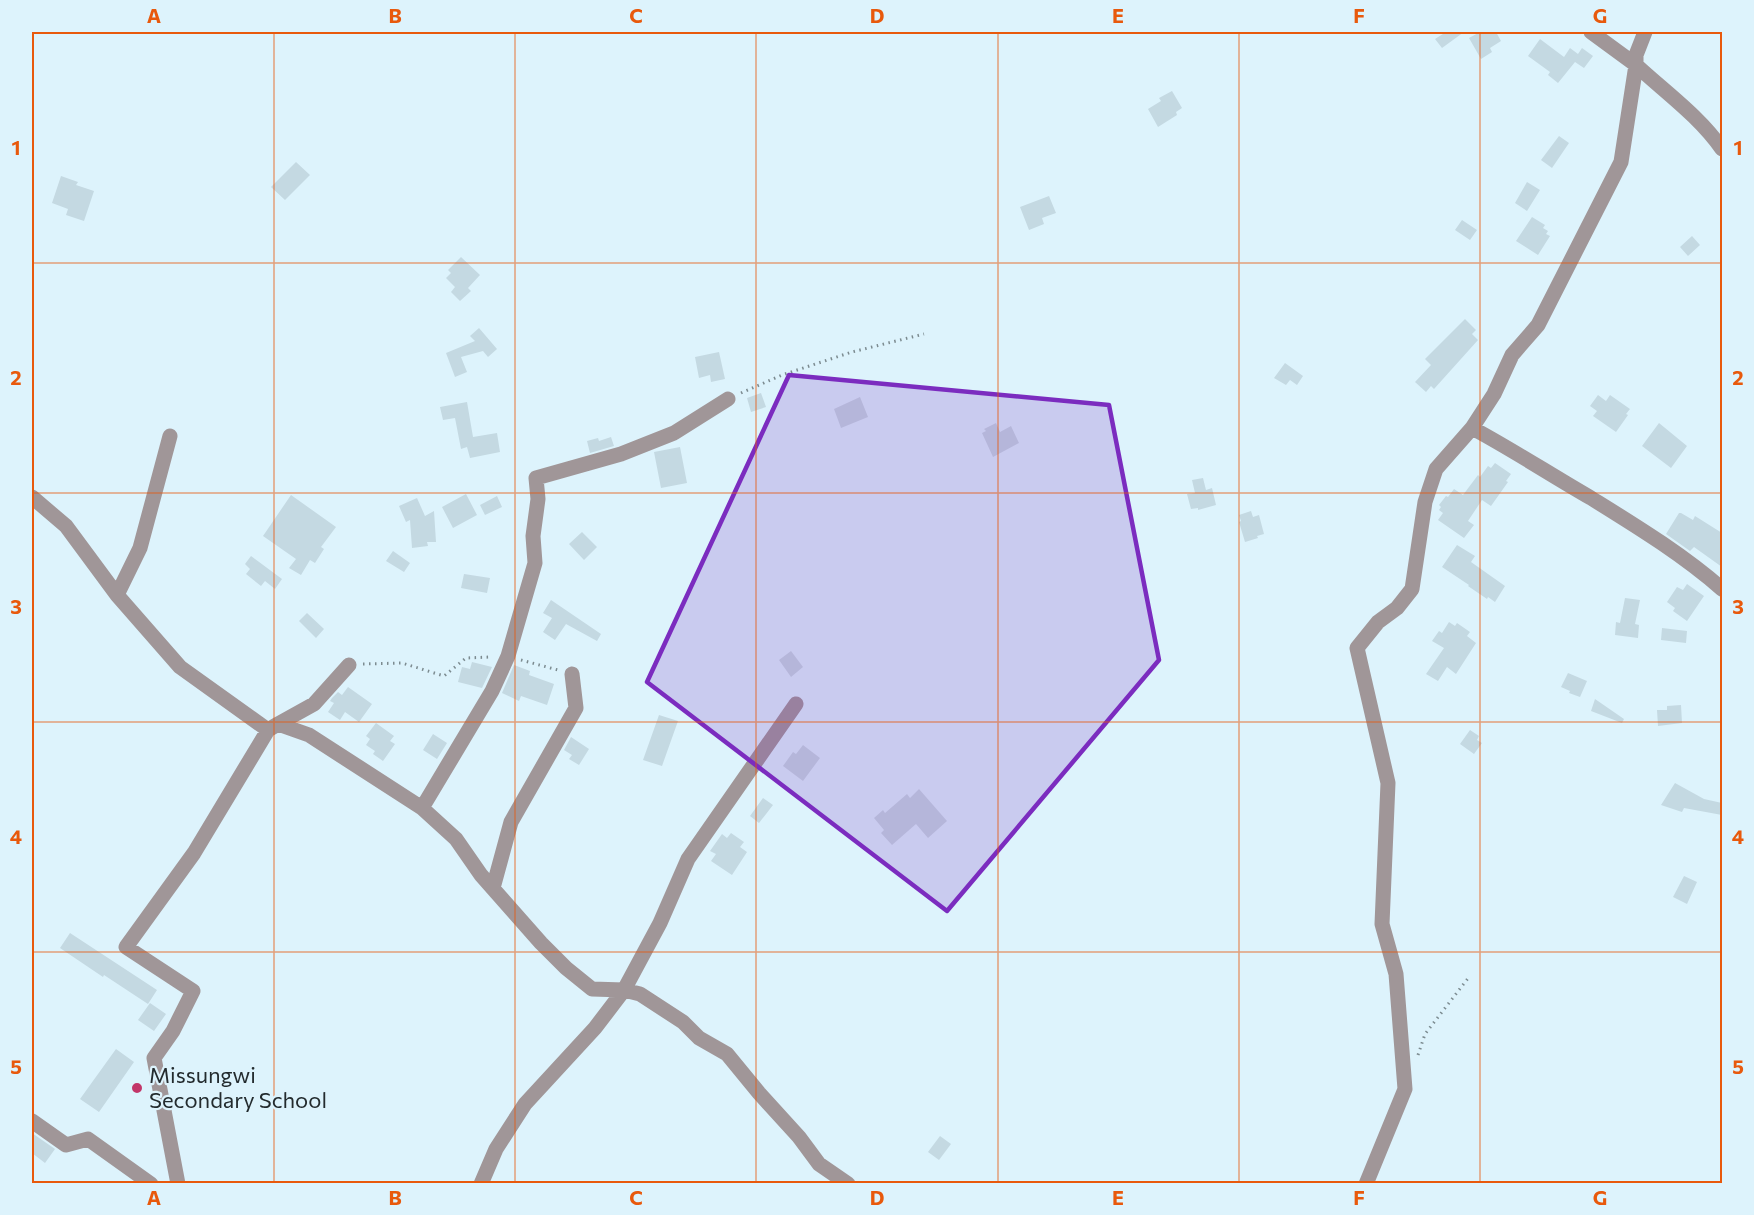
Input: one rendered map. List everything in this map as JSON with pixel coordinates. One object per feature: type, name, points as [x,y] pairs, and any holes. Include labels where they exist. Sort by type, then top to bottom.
[{"type":"street","points":[[1592,32],[1659,84],[1712,135],[1722,149]]},
{"type":"street","points":[[1366,1184],[1405,1089],[1396,974],[1382,924],[1388,783],[1357,648],[1378,622],[1397,608],[1412,589],[1425,502],[1437,469],[1472,428],[1494,394],[1512,355],[1538,325],[1621,162],[1636,55],[1646,32]]},
{"type":"street","points":[[422,808],[492,691],[508,656],[535,563],[533,536],[538,499],[536,478],[621,454],[674,433],[728,399]]},
{"type":"street","points":[[1472,428],[1508,447],[1629,520],[1703,572],[1722,589]]},
{"type":"street","points":[[117,595],[140,548],[170,436]]},
{"type":"street","points":[[32,497],[66,526],[117,595],[180,667],[273,727],[309,735],[422,808],[456,839],[493,888],[566,968],[592,989],[624,990],[640,994],[683,1022],[699,1038],[727,1054],[799,1137],[819,1164],[848,1184]]},
{"type":"street","points":[[178,1184],[154,1058],[174,1030],[193,991],[126,947],[194,854],[273,727],[314,704],[349,665]]},
{"type":"street","points":[[493,888],[511,822],[576,708],[572,674]]},
{"type":"street","points":[[481,1184],[496,1149],[525,1104],[595,1028],[624,990],[660,923],[688,859],[796,704]]},
{"type":"street","points":[[32,1121],[66,1145],[88,1139],[150,1184]]},
{"type":"path","points":[[728,399],[782,375],[842,355],[924,334]]},
{"type":"path","points":[[349,665],[402,663],[444,676],[466,658],[508,656],[572,674]]},
{"type":"path","points":[[1417,1056],[1425,1034],[1468,976]]},
{"type":"highlighted area","points":[[789,375],[1109,405],[1159,660],[947,911],[647,682]]},
{"type":"building","points":[[1446,32],[1464,32],[1442,48],[1435,39]]},
{"type":"building","points":[[1480,32],[1496,32],[1501,41],[1490,48],[1492,52],[1481,59],[1469,38]]},
{"type":"building","points":[[1540,39],[1564,57],[1570,48],[1578,54],[1582,48],[1593,56],[1584,68],[1575,62],[1558,83],[1548,75],[1550,72],[1528,56]]},
{"type":"building","points":[[1172,91],[1182,108],[1176,112],[1177,115],[1158,127],[1148,109],[1161,101],[1159,98]]},
{"type":"building","points":[[1559,136],[1569,143],[1552,168],[1541,160]]},
{"type":"building","points":[[296,162],[310,175],[285,200],[271,187]]},
{"type":"building","points":[[61,176],[78,182],[76,185],[94,191],[84,221],[66,215],[68,209],[52,203]]},
{"type":"building","points":[[1527,182],[1540,190],[1527,211],[1515,203]]},
{"type":"building","points":[[1049,196],[1056,213],[1042,218],[1044,224],[1029,230],[1020,207]]},
{"type":"building","points":[[1532,217],[1545,225],[1543,228],[1550,236],[1538,255],[1516,241]]},
{"type":"building","points":[[1462,220],[1477,230],[1470,240],[1455,230]]},
{"type":"building","points":[[1692,236],[1700,245],[1688,256],[1680,247]]},
{"type":"building","points":[[461,257],[480,275],[468,288],[471,291],[460,301],[451,292],[455,287],[446,278],[451,273],[448,270]]},
{"type":"building","points":[[1465,319],[1476,330],[1472,334],[1478,340],[1434,389],[1431,386],[1426,392],[1415,382],[1431,365],[1425,359]]},
{"type":"building","points":[[479,328],[497,349],[488,357],[483,351],[461,357],[467,372],[455,377],[446,353],[475,341],[470,336]]},
{"type":"building","points":[[719,352],[725,379],[711,382],[710,375],[699,378],[695,357]]},
{"type":"building","points":[[1285,363],[1303,376],[1297,385],[1290,380],[1286,385],[1274,378]]},
{"type":"building","points":[[761,393],[766,407],[751,412],[747,398]]},
{"type":"building","points":[[1598,395],[1606,401],[1610,395],[1630,409],[1616,432],[1593,416],[1597,411],[1590,406]]},
{"type":"building","points":[[860,397],[868,417],[841,428],[834,409]]},
{"type":"building","points":[[467,402],[473,437],[497,433],[500,452],[470,458],[467,447],[461,449],[455,418],[443,420],[440,407]]},
{"type":"building","points":[[996,423],[1000,432],[1011,426],[1019,443],[993,457],[982,433],[986,431],[984,429]]},
{"type":"building","points":[[1659,423],[1687,446],[1671,468],[1642,446]]},
{"type":"building","points":[[611,437],[614,446],[590,453],[587,441],[598,438],[599,441]]},
{"type":"building","points":[[680,447],[687,483],[661,488],[654,452]]},
{"type":"building","points":[[1495,463],[1511,474],[1506,481],[1508,482],[1491,506],[1482,500],[1468,521],[1474,525],[1464,538],[1438,520],[1443,513],[1439,510],[1441,507],[1439,505],[1454,489],[1463,495],[1478,475],[1480,477],[1488,466],[1491,468]]},
{"type":"building","points":[[1203,478],[1206,490],[1212,488],[1216,505],[1198,510],[1198,508],[1191,509],[1187,494],[1195,493],[1192,480]]},
{"type":"building","points":[[466,494],[477,515],[453,528],[442,507]]},
{"type":"building","points":[[291,495],[336,527],[321,547],[324,549],[315,563],[310,560],[301,575],[289,568],[296,559],[263,536]]},
{"type":"building","points":[[497,496],[502,507],[485,515],[480,505]]},
{"type":"building","points":[[417,498],[425,516],[434,511],[436,542],[427,542],[428,546],[412,548],[410,520],[406,522],[399,506]]},
{"type":"building","points":[[1251,511],[1253,517],[1259,515],[1264,534],[1245,542],[1239,515]]},
{"type":"building","points":[[1679,513],[1693,520],[1695,516],[1722,533],[1722,567],[1694,547],[1690,551],[1666,534]]},
{"type":"building","points":[[582,532],[597,547],[584,560],[569,544]]},
{"type":"building","points":[[1457,545],[1475,556],[1471,562],[1505,586],[1495,602],[1488,597],[1487,599],[1442,567]]},
{"type":"building","points":[[393,551],[410,563],[404,572],[386,561]]},
{"type":"building","points":[[251,556],[282,579],[275,589],[265,581],[261,586],[246,574],[250,569],[245,564]]},
{"type":"building","points":[[464,574],[490,578],[487,593],[461,588]]},
{"type":"building","points":[[1687,584],[1704,596],[1687,621],[1673,611],[1675,608],[1667,602],[1677,587],[1683,590]]},
{"type":"building","points":[[1625,598],[1640,600],[1635,624],[1639,625],[1638,638],[1615,635],[1616,622],[1620,623]]},
{"type":"building","points":[[551,600],[601,634],[597,641],[566,624],[555,640],[543,632],[552,618],[543,613]]},
{"type":"building","points":[[307,613],[324,629],[316,638],[299,621]]},
{"type":"building","points":[[1449,622],[1455,626],[1457,623],[1470,632],[1467,636],[1476,643],[1456,674],[1447,667],[1438,681],[1426,674],[1444,648],[1432,641],[1439,631],[1442,633]]},
{"type":"building","points":[[1662,628],[1687,631],[1686,643],[1661,640]]},
{"type":"building","points":[[791,651],[803,667],[791,677],[779,660]]},
{"type":"building","points":[[472,662],[492,667],[482,688],[458,682],[462,667],[470,669]]},
{"type":"building","points":[[514,665],[530,671],[529,675],[554,684],[547,705],[521,696],[519,701],[502,693]]},
{"type":"building","points":[[1568,673],[1587,681],[1580,697],[1561,687]]},
{"type":"building","points":[[348,687],[372,704],[359,722],[345,712],[340,720],[328,712],[334,703],[330,701],[332,698],[338,692],[342,695]]},
{"type":"building","points":[[1595,699],[1624,719],[1622,723],[1591,711]]},
{"type":"building","points":[[1681,705],[1682,723],[1658,726],[1657,710],[1667,710],[1667,706]]},
{"type":"building","points":[[659,715],[678,721],[662,766],[643,760]]},
{"type":"building","points":[[376,723],[394,736],[390,741],[395,744],[383,761],[366,745],[370,739],[366,736]]},
{"type":"building","points":[[1470,730],[1479,736],[1477,740],[1482,743],[1474,754],[1460,744]]},
{"type":"building","points":[[433,734],[447,743],[437,759],[423,750]]},
{"type":"building","points":[[571,737],[589,749],[579,765],[569,759],[572,755],[564,750]]},
{"type":"building","points":[[803,745],[820,758],[803,781],[783,766],[793,752],[796,754]]},
{"type":"building","points":[[1675,783],[1704,799],[1722,803],[1722,815],[1684,808],[1682,812],[1661,805]]},
{"type":"building","points":[[919,789],[947,821],[928,838],[916,824],[892,845],[881,833],[884,830],[874,818],[883,810],[885,813],[907,794],[910,798]]},
{"type":"building","points":[[763,798],[773,805],[759,823],[750,816]]},
{"type":"building","points":[[731,833],[744,842],[740,847],[747,852],[732,875],[711,861],[716,854],[710,851],[722,834],[727,838]]},
{"type":"building","points":[[1684,876],[1697,882],[1687,904],[1673,897]]},
{"type":"building","points":[[70,933],[157,990],[148,1004],[60,948]]},
{"type":"building","points":[[150,1003],[166,1014],[154,1031],[138,1020]]},
{"type":"building","points":[[116,1049],[134,1062],[99,1112],[80,1099]]},
{"type":"building","points":[[32,1133],[55,1149],[45,1163],[32,1153]]},
{"type":"building","points":[[940,1136],[951,1144],[939,1160],[928,1152]]},
{"type":"place","name":"Missungwi Secondary School","points":[[137,1088]]}]
